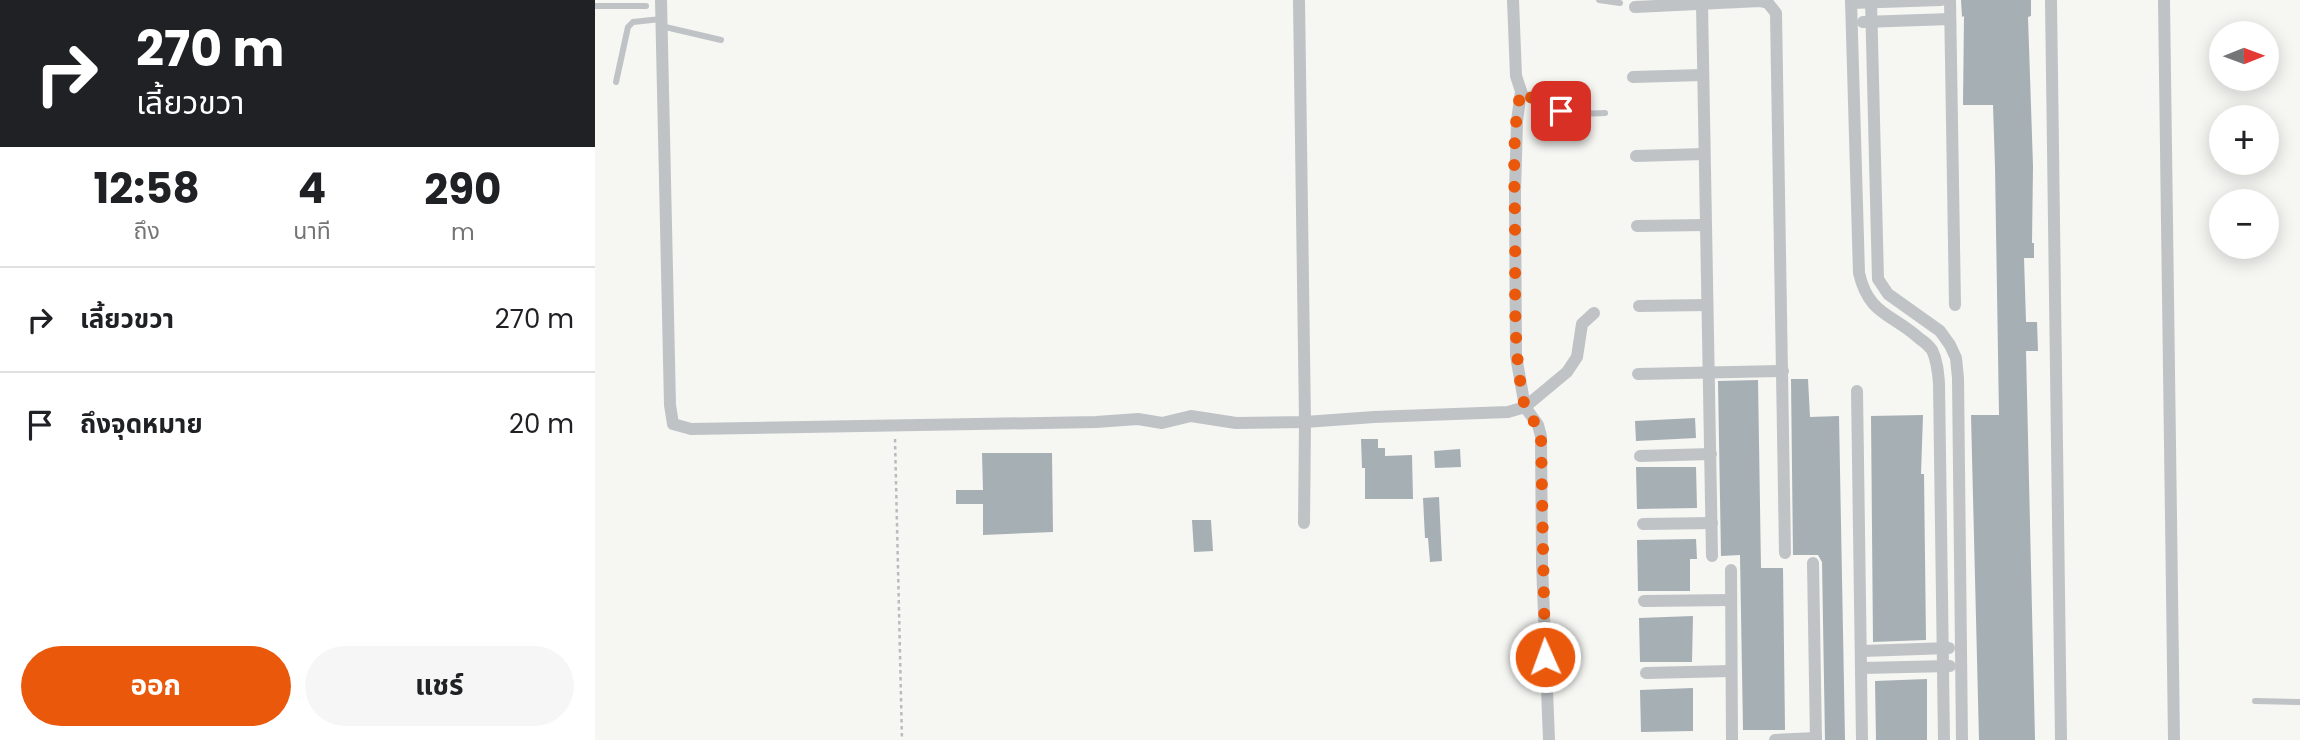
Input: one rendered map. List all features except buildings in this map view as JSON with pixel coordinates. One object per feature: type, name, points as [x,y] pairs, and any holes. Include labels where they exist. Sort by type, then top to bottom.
[{"type":"street","points":[[661,0],[670,405],[673,424],[691,429],[1138,419],[1162,423],[1191,416],[1236,423],[1508,412],[1525,407],[1557,382],[1573,364],[1577,357],[1582,324],[1594,313]]},
{"type":"street","points":[[1299,0],[1304,523]]},
{"type":"street","points":[[1513,0],[1516,76],[1521,91],[1515,180],[1516,356],[1525,407],[1538,425],[1541,436],[1542,564],[1549,740]]},
{"type":"street","points":[[1941,0],[1851,1],[1851,23],[1859,273],[1862,288],[1870,303],[1913,332],[1931,348],[1939,383],[1944,740]]},
{"type":"street","points":[[1950,0],[1955,305]]},
{"type":"street","points":[[2051,0],[2061,740]]},
{"type":"street","points":[[2164,0],[2174,740]]},
{"type":"street","points":[[1635,8],[1676,3],[1760,1],[1768,3],[1776,13],[1785,553]]},
{"type":"street","points":[[1871,1],[1878,279],[1888,294],[1940,331],[1950,345],[1957,368],[1962,740]]},
{"type":"street","points":[[1702,4],[1712,556]]},
{"type":"street","points":[[1851,23],[1951,19]]},
{"type":"street","points":[[1633,77],[1702,75]]},
{"type":"street","points":[[1636,156],[1704,154]]},
{"type":"street","points":[[1637,226],[1706,225]]},
{"type":"street","points":[[1639,306],[1707,305]]},
{"type":"street","points":[[1913,332],[1921,319]]},
{"type":"street","points":[[1638,374],[1783,371]]},
{"type":"street","points":[[1857,391],[1862,740]]},
{"type":"street","points":[[1640,456],[1711,454]]},
{"type":"street","points":[[1643,524],[1713,523]]},
{"type":"street","points":[[1775,740],[1816,739],[1813,563]]},
{"type":"street","points":[[1731,570],[1732,740]]},
{"type":"street","points":[[1644,601],[1731,600]]},
{"type":"street","points":[[1862,652],[1961,648]]},
{"type":"street","points":[[1862,668],[1961,665]]},
{"type":"street","points":[[1646,673],[1731,671]]},
{"type":"lane","points":[[1599,0],[1620,3]]},
{"type":"lane","points":[[595,6],[646,6]]},
{"type":"lane","points":[[616,82],[628,27],[633,22],[661,23],[721,40]]},
{"type":"lane","points":[[1521,91],[1543,105],[1561,111],[1579,115],[1605,113]]},
{"type":"lane","points":[[2255,701],[2300,702]]},
{"type":"path","points":[[895,425],[902,740]]},
{"type":"route","points":[[1545,657],[1541,436],[1538,425],[1525,407],[1516,356],[1515,192],[1517,121],[1521,91],[1537,102],[1561,111]]}]
